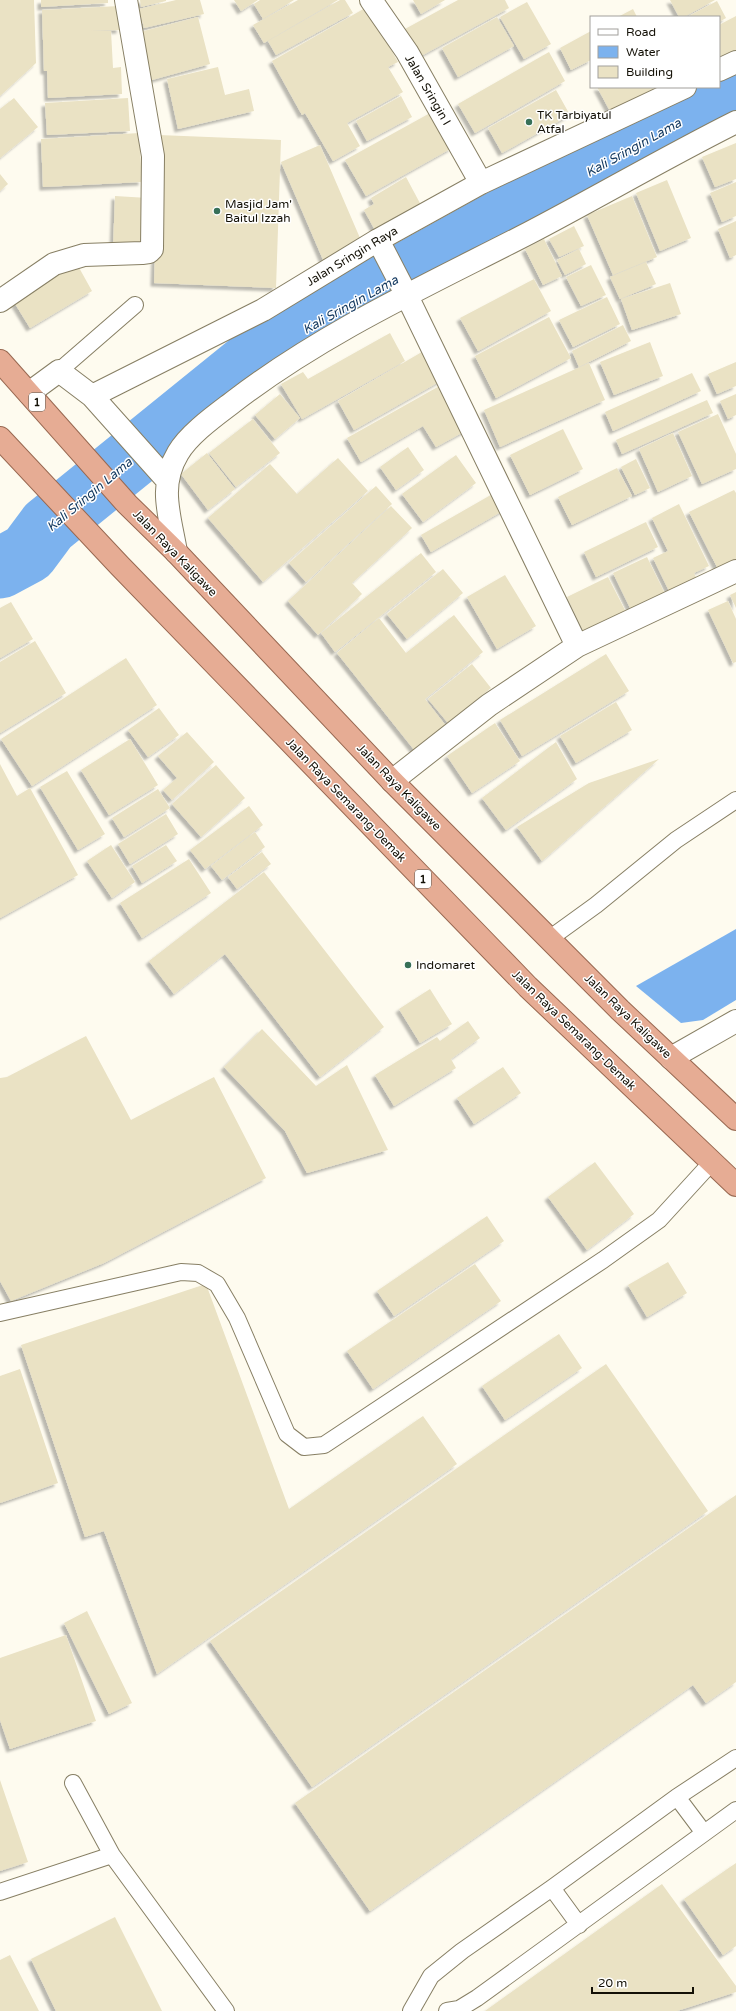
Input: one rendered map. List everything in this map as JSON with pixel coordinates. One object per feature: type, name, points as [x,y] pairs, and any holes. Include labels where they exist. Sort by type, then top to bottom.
[{"type":"highway","name":"1","points":[[0,361],[29,393]]},
{"type":"highway","name":"Jalan Raya Kaligawe","points":[[29,393],[127,504],[176,552],[392,781],[549,939],[736,1119]]},
{"type":"highway","name":"Jalan Raya Semarang-Demak","points":[[0,438],[118,565],[528,987],[736,1185]]},
{"type":"street","points":[[0,301],[54,264],[84,255],[142,254],[149,252],[152,249],[153,156],[126,0]]},
{"type":"street","name":"Jalan Sringin I","points":[[371,0],[407,52],[481,183]]},
{"type":"street","points":[[720,70],[736,62]]},
{"type":"street","name":"Jalan Sringin Raya","points":[[92,396],[263,310],[381,247],[481,183],[683,88]]},
{"type":"street","points":[[176,552],[166,488],[167,480],[175,459],[184,445],[220,412],[262,380],[346,327],[405,294],[736,122]]},
{"type":"street","points":[[381,247],[577,646]]},
{"type":"street","points":[[29,393],[59,372],[92,396],[167,480]]},
{"type":"street","points":[[392,781],[490,705],[577,646],[736,571]]},
{"type":"street","points":[[671,1058],[729,1025]]},
{"type":"lane","points":[[59,372],[135,305]]},
{"type":"lane","points":[[549,939],[596,905],[676,840],[736,800]]},
{"type":"lane","points":[[0,1313],[181,1272],[198,1273],[217,1284],[237,1318],[287,1434],[304,1447],[324,1445],[603,1260],[659,1220],[670,1210],[712,1162]]},
{"type":"lane","points":[[411,2011],[431,1976],[462,1951],[677,1797],[736,1758]]},
{"type":"lane","points":[[73,1784],[112,1854],[226,2011]]},
{"type":"lane","points":[[677,1797],[704,1833]]},
{"type":"lane","points":[[447,2011],[459,2009],[477,1998],[736,1810]]},
{"type":"lane","points":[[0,1892],[112,1854]]},
{"type":"lane","points":[[552,1888],[579,1925]]},
{"type":"water","points":[[736,929],[736,1000],[703,1020],[681,1023],[636,986]]},
{"type":"building","points":[[0,0],[34,0],[36,63],[0,96]]},
{"type":"building","points":[[41,0],[108,0],[108,3],[41,7]]},
{"type":"building","points":[[140,0],[166,0],[166,1],[141,7]]},
{"type":"building","points":[[176,0],[200,0],[204,14],[144,28],[139,9]]},
{"type":"building","points":[[234,0],[258,0],[241,11]]},
{"type":"building","points":[[260,0],[294,0],[263,19],[254,4]]},
{"type":"building","points":[[298,0],[338,0],[264,43],[253,25]]},
{"type":"building","points":[[340,0],[345,0],[353,13],[276,55],[268,41]]},
{"type":"building","points":[[413,0],[445,0],[421,14]]},
{"type":"building","points":[[458,0],[505,0],[509,8],[421,56],[405,29]]},
{"type":"building","points":[[670,0],[715,0],[686,16],[678,16]]},
{"type":"building","points":[[717,1],[726,18],[720,21],[720,16],[689,16]]},
{"type":"building","points":[[527,2],[551,44],[524,59],[500,17]]},
{"type":"building","points":[[119,6],[120,30],[91,31],[111,31],[113,68],[121,67],[122,94],[48,98],[47,71],[44,71],[42,10]]},
{"type":"building","points":[[367,7],[398,62],[388,67],[403,92],[347,123],[360,146],[333,161],[305,113],[302,115],[272,61]]},
{"type":"building","points":[[633,9],[636,16],[620,16]]},
{"type":"building","points":[[736,16],[736,55],[720,64],[720,24]]},
{"type":"building","points":[[198,17],[210,64],[152,80],[140,32]]},
{"type":"building","points":[[497,17],[514,46],[458,77],[442,48]]},
{"type":"building","points":[[590,32],[590,60],[571,70],[560,48]]},
{"type":"building","points":[[549,52],[565,81],[475,133],[458,104]]},
{"type":"building","points":[[218,67],[225,95],[249,89],[254,111],[178,129],[167,79]]},
{"type":"building","points":[[598,88],[659,88],[611,113]]},
{"type":"building","name":"TK Tarbiyatul Atfal","points":[[556,90],[570,115],[502,153],[488,128]]},
{"type":"building","points":[[401,96],[412,117],[367,141],[356,121]]},
{"type":"building","points":[[14,98],[38,127],[0,158],[0,109]]},
{"type":"building","points":[[128,98],[130,131],[47,135],[45,103]]},
{"type":"building","points":[[432,112],[452,148],[366,196],[345,160]]},
{"type":"building","points":[[139,133],[142,182],[43,187],[41,139]]},
{"type":"building","name":"Masjid Jam' Baitul Izzah","points":[[159,135],[281,140],[276,288],[154,283]]},
{"type":"building","points":[[736,143],[736,179],[715,187],[702,157]]},
{"type":"building","points":[[320,145],[363,245],[324,262],[281,162]]},
{"type":"building","points":[[0,174],[8,184],[0,191]]},
{"type":"building","points":[[406,177],[422,207],[376,232],[364,210],[374,204],[371,198]]},
{"type":"building","points":[[667,180],[691,238],[660,251],[636,193]]},
{"type":"building","points":[[736,182],[736,216],[722,222],[710,193]]},
{"type":"building","points":[[115,196],[148,198],[146,251],[113,249]]},
{"type":"building","points":[[632,196],[657,257],[613,275],[587,215]]},
{"type":"building","points":[[736,221],[736,255],[730,258],[718,229]]},
{"type":"building","points":[[574,226],[584,246],[559,257],[549,239]]},
{"type":"building","points":[[544,239],[562,276],[543,285],[525,249]]},
{"type":"building","points":[[579,249],[586,264],[565,275],[557,260]]},
{"type":"building","points":[[646,262],[656,284],[620,299],[610,277]]},
{"type":"building","points":[[77,264],[92,291],[30,328],[14,302]]},
{"type":"building","points":[[591,265],[606,295],[581,306],[566,277]]},
{"type":"building","points":[[534,279],[551,311],[478,351],[460,318]]},
{"type":"building","points":[[670,283],[681,314],[632,330],[621,299]]},
{"type":"building","points":[[607,297],[620,324],[573,347],[559,320]]},
{"type":"building","points":[[549,317],[571,358],[496,398],[475,356]]},
{"type":"building","points":[[623,325],[631,341],[579,367],[572,351]]},
{"type":"building","points":[[390,333],[405,361],[302,419],[281,384],[303,372],[308,379]]},
{"type":"building","points":[[650,342],[663,376],[614,395],[600,362]]},
{"type":"building","points":[[427,349],[444,379],[354,430],[338,401]]},
{"type":"building","points":[[736,362],[736,386],[717,394],[708,374]]},
{"type":"building","points":[[589,363],[605,400],[500,447],[484,410]]},
{"type":"building","points":[[692,373],[701,391],[613,431],[605,412]]},
{"type":"building","points":[[443,384],[469,429],[436,447],[423,426],[361,462],[347,438]]},
{"type":"building","points":[[280,394],[300,418],[275,439],[255,415]]},
{"type":"building","points":[[736,394],[736,415],[728,419],[720,401]]},
{"type":"building","points":[[707,400],[713,413],[622,454],[616,440]]},
{"type":"building","points":[[718,414],[736,454],[736,469],[702,484],[678,432]]},
{"type":"building","points":[[253,419],[280,453],[236,487],[209,453]]},
{"type":"building","points":[[563,429],[583,469],[530,495],[510,455]]},
{"type":"building","points":[[673,433],[692,476],[658,492],[639,449]]},
{"type":"building","points":[[408,447],[424,470],[396,490],[380,467]]},
{"type":"building","points":[[207,453],[235,489],[208,510],[181,474]]},
{"type":"building","points":[[456,455],[476,483],[423,522],[402,494]]},
{"type":"building","points":[[338,458],[368,491],[263,582],[208,518],[270,464],[297,494]]},
{"type":"building","points":[[636,459],[650,488],[635,495],[621,467]]},
{"type":"building","points":[[617,468],[632,496],[572,525],[558,497]]},
{"type":"building","points":[[376,486],[392,504],[306,582],[289,563]]},
{"type":"building","points":[[734,490],[736,493],[736,560],[718,569],[689,512]]},
{"type":"building","points":[[496,492],[506,509],[431,552],[421,535]]},
{"type":"building","points":[[679,504],[709,566],[694,573],[698,582],[671,595],[653,558],[668,551],[652,518]]},
{"type":"building","points":[[391,506],[412,528],[352,583],[362,594],[318,635],[288,601]]},
{"type":"building","points":[[646,522],[658,547],[596,577],[584,552]]},
{"type":"building","points":[[421,553],[436,572],[335,652],[321,633]]},
{"type":"building","points":[[647,557],[667,598],[633,614],[613,573]]},
{"type":"building","points":[[443,569],[463,593],[407,639],[387,614]]},
{"type":"building","points":[[505,575],[536,626],[497,649],[467,597]]},
{"type":"building","points":[[608,577],[628,616],[586,637],[567,597]]},
{"type":"building","points":[[736,592],[736,608],[730,595]]},
{"type":"building","points":[[728,601],[736,619],[736,662],[733,663],[708,610]]},
{"type":"building","points":[[11,602],[33,639],[0,658],[0,608]]},
{"type":"building","points":[[454,615],[483,652],[425,699],[450,731],[419,756],[337,653],[379,618],[406,653]]},
{"type":"building","points":[[35,641],[66,693],[0,733],[0,662]]},
{"type":"building","points":[[606,654],[629,691],[522,756],[500,720]]},
{"type":"building","points":[[126,658],[157,705],[32,786],[1,739]]},
{"type":"building","points":[[472,664],[491,688],[448,723],[428,699]]},
{"type":"building","points":[[616,702],[632,730],[576,763],[560,736]]},
{"type":"building","points":[[159,708],[179,735],[148,757],[128,730]]},
{"type":"building","points":[[495,723],[520,761],[472,793],[447,756]]},
{"type":"building","points":[[187,732],[214,762],[172,800],[163,790],[177,778],[158,756]]},
{"type":"building","points":[[130,739],[158,785],[109,815],[81,770]]},
{"type":"building","points":[[556,742],[577,779],[506,830],[482,798]]},
{"type":"building","points":[[659,759],[542,861],[517,827],[589,783]]},
{"type":"building","points":[[0,764],[17,796],[30,788],[78,875],[0,918]]},
{"type":"building","points":[[216,765],[245,798],[201,837],[172,804]]},
{"type":"building","points":[[67,771],[105,834],[78,850],[40,787]]},
{"type":"building","points":[[158,789],[170,808],[124,837],[112,818]]},
{"type":"building","points":[[249,806],[263,825],[205,869],[190,850]]},
{"type":"building","points":[[166,814],[178,834],[130,864],[118,844]]},
{"type":"building","points":[[255,832],[265,847],[222,880],[211,866]]},
{"type":"building","points":[[111,845],[135,882],[112,898],[87,861]]},
{"type":"building","points":[[166,845],[177,861],[142,883],[132,866]]},
{"type":"building","points":[[262,852],[271,864],[237,889],[228,877]]},
{"type":"building","points":[[189,859],[211,893],[142,938],[120,903]]},
{"type":"building","points":[[264,872],[384,1027],[320,1077],[225,954],[174,994],[149,961]]},
{"type":"building","points":[[430,989],[452,1024],[420,1043],[399,1009]]},
{"type":"building","points":[[468,1021],[480,1038],[451,1059],[456,1068],[394,1106],[375,1075],[437,1037],[440,1041]]},
{"type":"building","points":[[262,1029],[316,1086],[347,1065],[388,1150],[307,1173],[285,1131],[224,1067]]},
{"type":"building","points":[[86,1036],[131,1120],[214,1077],[266,1178],[104,1263],[11,1301],[0,1281],[0,1078],[7,1077]]},
{"type":"building","points":[[503,1067],[521,1093],[474,1124],[457,1098]]},
{"type":"building","points":[[595,1162],[634,1214],[587,1250],[548,1197]]},
{"type":"building","points":[[487,1216],[504,1241],[394,1316],[377,1291]]},
{"type":"building","points":[[668,1262],[687,1293],[647,1317],[628,1285]]},
{"type":"building","points":[[475,1264],[501,1301],[373,1389],[347,1351]]},
{"type":"building","points":[[206,1284],[289,1509],[423,1416],[457,1464],[157,1674],[104,1531],[85,1537],[21,1345]]},
{"type":"building","points":[[559,1334],[582,1368],[505,1420],[482,1386]]},
{"type":"building","points":[[606,1364],[708,1511],[312,1787],[210,1641]]},
{"type":"building","points":[[20,1369],[58,1483],[0,1503],[0,1376]]},
{"type":"building","points":[[736,1495],[736,1682],[706,1703],[693,1685],[370,1911],[295,1803]]},
{"type":"building","points":[[87,1611],[132,1703],[109,1714],[64,1623]]},
{"type":"building","points":[[66,1635],[96,1721],[10,1749],[0,1720],[0,1658]]},
{"type":"building","points":[[0,1780],[28,1862],[0,1871]]},
{"type":"building","points":[[736,1863],[736,1946],[723,1955],[684,1899]]},
{"type":"building","points":[[662,1884],[736,1986],[736,1992],[677,2011],[485,2011]]},
{"type":"building","points":[[115,1917],[162,2011],[56,2011],[31,1959]]},
{"type":"building","points":[[10,1955],[39,2011],[0,2011],[0,1960]]},
{"type":"waterway","name":"Kali Sringin Lama","points":[[0,568],[28,553],[48,526],[263,352],[736,90]]},
{"type":"place","name":"TK Tarbiyatul Atfal","points":[[529,122]]},
{"type":"place","name":"Masjid Jam' Baitul Izzah","points":[[217,211]]},
{"type":"place","name":"Indomaret","points":[[408,965]]}]
